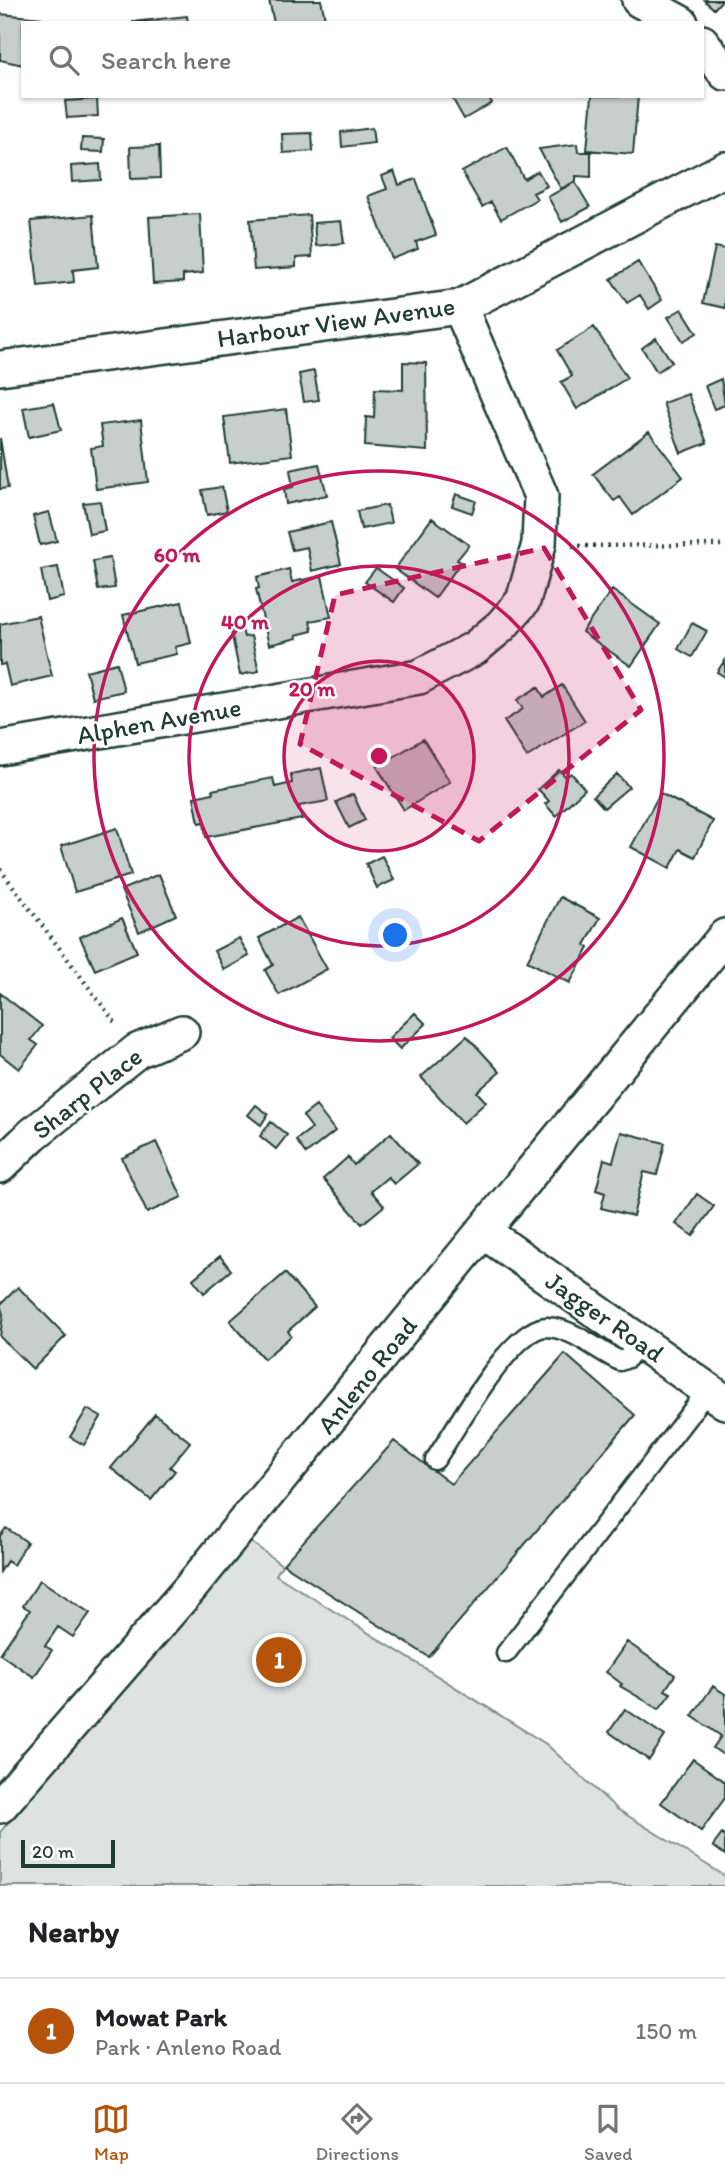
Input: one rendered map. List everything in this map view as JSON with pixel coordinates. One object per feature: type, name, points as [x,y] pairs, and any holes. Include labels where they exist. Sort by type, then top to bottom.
[{"type":"street","points":[[639,0],[677,21]]},
{"type":"street","points":[[704,45],[725,73]]},
{"type":"street","name":"Harbour View Avenue","points":[[0,368],[460,307],[725,169]]},
{"type":"street","name":"Alphen Avenue","points":[[0,748],[419,677],[475,648],[523,601],[539,544],[541,496],[460,307]]},
{"type":"street","name":"Anleno Road","points":[[0,1806],[191,1587],[725,936]]},
{"type":"street","name":"Sharp Place","points":[[0,1166],[32,1135],[137,1051],[182,1032]]},
{"type":"street","name":"Jagger Road","points":[[484,1232],[716,1396]]},
{"type":"lane","points":[[435,1460],[504,1358],[529,1334],[547,1327],[564,1332],[620,1361],[628,1358],[638,1340]]},
{"type":"lane","points":[[506,1653],[716,1396]]},
{"type":"path","points":[[539,544],[574,547],[725,545]]},
{"type":"path","points":[[0,869],[137,1051]]},
{"type":"highlighted area","points":[[544,548],[641,710],[479,841],[300,744],[335,595]]},
{"type":"shaded area","points":[[248,1540],[282,1565],[276,1575],[546,1744],[617,1809],[725,1876],[725,1886],[0,1886],[0,1832]]},
{"type":"building","points":[[269,0],[321,0],[326,21],[274,21]]},
{"type":"building","points":[[704,0],[722,0],[714,9]]},
{"type":"building","points":[[0,14],[41,18],[41,21],[21,21],[21,65],[0,60]]},
{"type":"building","points":[[187,16],[188,21],[141,21]]},
{"type":"building","points":[[452,98],[489,98],[492,103],[464,119]]},
{"type":"building","points":[[592,98],[638,98],[633,154],[587,150]]},
{"type":"building","points":[[97,99],[98,116],[67,118],[65,101]]},
{"type":"building","points":[[372,128],[374,143],[342,147],[341,132]]},
{"type":"building","points":[[312,133],[313,151],[283,153],[282,134]]},
{"type":"building","points":[[82,138],[104,139],[103,152],[81,151]]},
{"type":"building","points":[[577,144],[578,152],[591,152],[591,177],[576,176],[576,181],[561,189],[539,149]]},
{"type":"building","points":[[159,146],[160,178],[131,179],[130,147]]},
{"type":"building","points":[[507,147],[524,179],[538,171],[547,186],[533,193],[537,199],[501,219],[491,202],[482,207],[462,172]]},
{"type":"building","points":[[100,164],[101,180],[72,182],[71,166]]},
{"type":"building","points":[[394,171],[399,185],[416,179],[436,235],[416,242],[418,249],[392,259],[368,196],[387,189],[382,176]]},
{"type":"building","points":[[575,182],[590,207],[562,222],[548,197]]},
{"type":"building","points":[[200,214],[203,273],[183,275],[183,282],[153,284],[149,217]]},
{"type":"building","points":[[93,215],[98,267],[73,270],[74,282],[38,286],[31,221]]},
{"type":"building","points":[[309,215],[312,257],[296,258],[296,267],[254,270],[250,220]]},
{"type":"building","points":[[341,221],[344,243],[316,246],[314,223]]},
{"type":"building","points":[[715,247],[725,249],[725,308],[703,303]]},
{"type":"building","points":[[638,262],[662,300],[649,309],[640,295],[627,303],[611,279]]},
{"type":"building","points":[[682,309],[697,333],[683,341],[668,317]]},
{"type":"building","points":[[594,327],[627,378],[577,409],[561,382],[572,376],[557,350]]},
{"type":"building","points":[[656,338],[672,362],[657,372],[642,348]]},
{"type":"building","points":[[403,362],[426,363],[427,451],[365,446],[366,417],[374,418],[375,389],[403,390]]},
{"type":"building","points":[[314,371],[319,400],[304,402],[299,374]]},
{"type":"building","points":[[721,379],[725,405],[714,409],[705,386]]},
{"type":"building","points":[[688,394],[707,443],[681,453],[663,403]]},
{"type":"building","points":[[54,403],[61,430],[29,437],[23,408]]},
{"type":"building","points":[[286,409],[292,455],[230,463],[224,417]]},
{"type":"building","points":[[141,420],[148,482],[96,489],[91,448],[103,446],[100,425]]},
{"type":"building","points":[[649,432],[683,477],[633,515],[620,497],[614,501],[593,474]]},
{"type":"building","points":[[0,438],[8,488],[0,489]]},
{"type":"building","points":[[319,464],[327,495],[286,504],[284,489],[293,487],[290,470]]},
{"type":"building","points":[[222,487],[227,511],[207,515],[202,490]]},
{"type":"building","points":[[456,494],[476,501],[472,513],[452,506]]},
{"type":"building","points":[[100,501],[105,531],[89,534],[83,503]]},
{"type":"building","points":[[387,505],[391,523],[361,529],[357,511]]},
{"type":"building","points":[[49,512],[57,541],[40,545],[33,516]]},
{"type":"building","points":[[432,518],[469,545],[457,560],[461,562],[435,598],[395,569]]},
{"type":"building","points":[[331,522],[341,564],[312,571],[307,547],[292,550],[287,532]]},
{"type":"building","points":[[110,558],[115,588],[98,590],[93,561]]},
{"type":"building","points":[[58,567],[64,597],[47,601],[41,570]]},
{"type":"building","points":[[376,568],[404,588],[394,602],[365,582]]},
{"type":"building","points":[[289,569],[292,582],[322,576],[331,617],[310,621],[312,631],[296,635],[297,638],[269,645],[256,589],[259,588],[257,577]]},
{"type":"building","points":[[612,590],[660,624],[631,666],[582,632]]},
{"type":"building","points":[[182,602],[191,643],[175,647],[177,654],[135,663],[123,615]]},
{"type":"building","points":[[38,616],[52,676],[10,686],[5,664],[0,665],[0,624]]},
{"type":"building","points":[[692,623],[707,631],[692,657],[678,649]]},
{"type":"building","points":[[242,629],[244,637],[251,636],[259,671],[240,675],[231,631]]},
{"type":"building","points":[[725,660],[725,677],[717,672]]},
{"type":"building","points":[[117,663],[124,691],[93,698],[86,671]]},
{"type":"building","points":[[562,685],[585,721],[527,757],[504,721],[523,709],[517,700],[538,687],[544,697]]},
{"type":"building","points":[[423,739],[450,782],[404,810],[377,767]]},
{"type":"building","points":[[321,768],[328,801],[299,806],[302,819],[206,837],[204,822],[199,823],[194,797],[213,793],[212,790],[273,778],[275,787],[292,783],[291,774]]},
{"type":"building","points":[[559,770],[566,777],[571,773],[585,789],[556,816],[545,804],[549,801],[538,789]]},
{"type":"building","points":[[617,774],[629,787],[604,808],[593,796]]},
{"type":"building","points":[[660,793],[713,821],[695,857],[680,849],[670,868],[631,847]]},
{"type":"building","points":[[353,794],[365,820],[349,828],[336,802]]},
{"type":"building","points":[[117,828],[131,875],[75,892],[61,846]]},
{"type":"building","points":[[382,856],[394,880],[377,888],[366,864]]},
{"type":"building","points":[[159,874],[176,915],[139,932],[121,890]]},
{"type":"building","points":[[560,897],[600,918],[585,945],[589,948],[570,983],[527,961]]},
{"type":"building","points":[[298,917],[327,969],[279,995],[265,970],[273,965],[259,938]]},
{"type":"building","points":[[122,918],[137,952],[95,970],[80,937]]},
{"type":"building","points":[[239,938],[249,956],[224,970],[214,951]]},
{"type":"building","points":[[0,993],[42,1026],[31,1040],[38,1045],[19,1069],[0,1054]]},
{"type":"building","points":[[415,1013],[426,1024],[400,1049],[389,1038]]},
{"type":"building","points":[[467,1036],[500,1072],[477,1092],[486,1102],[463,1123],[421,1077]]},
{"type":"building","points":[[256,1105],[268,1114],[261,1125],[248,1115]]},
{"type":"building","points":[[316,1106],[335,1131],[306,1154],[296,1140],[312,1128],[303,1116]]},
{"type":"building","points":[[271,1122],[287,1135],[276,1149],[260,1136]]},
{"type":"building","points":[[621,1132],[665,1143],[657,1175],[644,1172],[633,1216],[601,1208],[605,1193],[596,1190],[604,1159],[613,1162]]},
{"type":"building","points":[[391,1133],[418,1164],[394,1184],[388,1177],[371,1191],[384,1206],[362,1224],[323,1179],[348,1157],[354,1165]]},
{"type":"building","points":[[156,1142],[182,1197],[147,1213],[122,1158]]},
{"type":"building","points":[[697,1194],[714,1206],[693,1236],[676,1224]]},
{"type":"building","points":[[220,1256],[231,1270],[204,1293],[193,1279]]},
{"type":"building","points":[[285,1273],[315,1307],[288,1331],[291,1336],[264,1359],[230,1321]]},
{"type":"building","points":[[18,1287],[66,1336],[33,1369],[0,1337],[3,1314],[0,1305]]},
{"type":"building","points":[[565,1354],[635,1415],[429,1657],[283,1564],[394,1441],[451,1484]]},
{"type":"building","points":[[87,1409],[101,1417],[84,1445],[70,1437]]},
{"type":"building","points":[[155,1414],[190,1442],[170,1467],[175,1471],[151,1500],[111,1468]]},
{"type":"building","points":[[6,1528],[27,1542],[13,1565],[7,1561],[0,1572],[0,1536]]},
{"type":"building","points":[[40,1580],[90,1613],[73,1637],[58,1627],[45,1646],[52,1650],[34,1677],[0,1654],[30,1610],[23,1606]]},
{"type":"building","points":[[627,1642],[675,1675],[665,1690],[671,1693],[659,1709],[620,1686],[622,1684],[606,1672]]},
{"type":"building","points":[[713,1686],[725,1694],[725,1756],[713,1748],[721,1736],[692,1716]]},
{"type":"building","points":[[625,1709],[665,1736],[649,1760],[609,1732]]},
{"type":"building","points":[[693,1759],[725,1782],[725,1798],[701,1831],[661,1803]]},
{"type":"building","points":[[722,1834],[725,1837],[725,1855],[713,1846]]},
{"type":"place","name":"Mowat Park","points":[[279,1660]]}]
